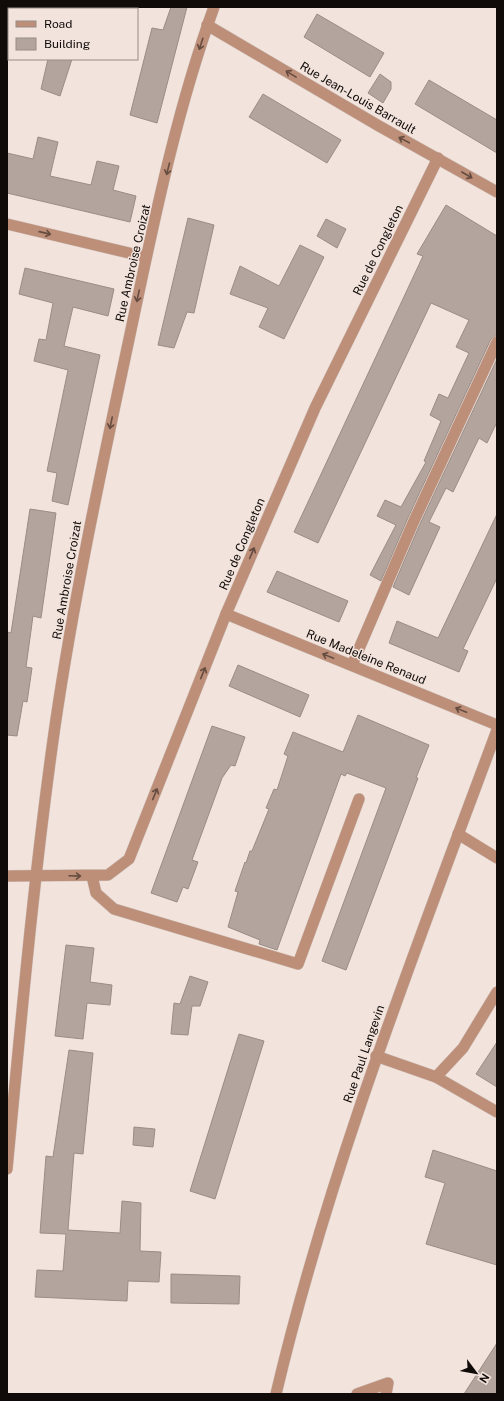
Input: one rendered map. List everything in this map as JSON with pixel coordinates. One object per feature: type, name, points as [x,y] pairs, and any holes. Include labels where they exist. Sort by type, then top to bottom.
[{"type":"street","name":"Rue Ambroise Croizat","points":[[7,1169],[36,875],[56,723],[89,529],[146,257],[190,77],[214,7]]},
{"type":"street","name":"Rue Jean-Louis Barrault","points":[[207,25],[379,126],[497,192]]},
{"type":"street","name":"Rue de Congleton","points":[[7,876],[108,875],[129,859],[226,614],[315,408],[438,158]]},
{"type":"street","points":[[7,224],[146,257]]},
{"type":"street","points":[[352,665],[413,523],[497,342]]},
{"type":"street","name":"Rue Madeleine Renaud","points":[[226,614],[497,725]]},
{"type":"street","name":"Rue Paul Langevin","points":[[276,1394],[323,1220],[376,1056],[497,730]]},
{"type":"street","points":[[92,876],[96,893],[114,909],[298,964],[359,800]]},
{"type":"street","points":[[458,834],[497,858]]},
{"type":"street","points":[[436,1077],[463,1048],[497,992]]},
{"type":"street","points":[[376,1056],[436,1077],[497,1112]]},
{"type":"street","points":[[357,1394],[388,1383],[386,1394]]},
{"type":"building","points":[[171,7],[187,7],[157,123],[130,115],[152,28],[163,30]]},
{"type":"building","points":[[317,14],[384,53],[370,77],[304,37]]},
{"type":"building","points":[[48,60],[72,60],[60,96],[41,89]]},
{"type":"building","points":[[380,74],[391,82],[391,89],[383,103],[368,93]]},
{"type":"building","points":[[429,80],[497,120],[497,153],[415,104]]},
{"type":"building","points":[[263,94],[341,140],[327,163],[249,117]]},
{"type":"building","points":[[38,137],[58,142],[50,176],[91,185],[97,161],[119,166],[113,190],[136,196],[130,222],[7,193],[7,153],[33,159]]},
{"type":"building","points":[[446,205],[497,236],[497,335],[491,339],[407,520],[381,581],[370,575],[396,525],[377,516],[385,500],[401,507],[426,462],[424,461],[441,421],[430,415],[439,394],[448,398],[469,353],[456,347],[469,320],[431,303],[318,543],[294,532],[423,256],[417,254]]},
{"type":"building","points":[[188,218],[214,225],[194,313],[187,312],[174,348],[158,345]]},
{"type":"building","points":[[326,219],[346,229],[337,248],[317,236]]},
{"type":"building","points":[[300,245],[324,257],[284,339],[259,327],[268,308],[230,294],[240,266],[279,286]]},
{"type":"building","points":[[25,268],[114,289],[108,316],[73,307],[64,346],[100,355],[68,505],[52,501],[57,473],[47,471],[68,370],[34,361],[39,339],[46,340],[53,303],[19,294]]},
{"type":"building","points":[[497,359],[497,422],[487,443],[479,438],[453,492],[446,488],[429,522],[440,527],[409,595],[393,587],[419,526]]},
{"type":"building","points":[[30,509],[56,513],[41,618],[33,616],[26,667],[32,668],[27,702],[23,701],[17,736],[7,735],[7,632],[11,633]]},
{"type":"building","points":[[497,514],[497,578],[463,649],[468,651],[459,672],[389,643],[397,621],[438,638]]},
{"type":"building","points":[[277,571],[348,601],[339,622],[267,592]]},
{"type":"building","points":[[238,665],[309,695],[300,717],[229,686]]},
{"type":"building","points":[[358,715],[429,745],[346,970],[322,961],[386,788],[347,773],[345,776],[341,774],[277,950],[259,944],[260,940],[228,927],[238,892],[235,891],[245,862],[246,863],[250,851],[252,851],[269,809],[266,808],[274,789],[277,790],[288,756],[284,754],[293,732],[343,752]]},
{"type":"building","points":[[212,726],[245,737],[235,766],[231,765],[222,778],[192,860],[198,862],[188,889],[183,887],[177,902],[151,893]]},
{"type":"building","points":[[66,945],[94,948],[90,982],[112,985],[110,1005],[87,1003],[83,1039],[55,1036]]},
{"type":"building","points":[[190,976],[208,982],[200,1006],[192,1006],[188,1035],[171,1034],[174,1003],[180,1004]]},
{"type":"building","points":[[239,1034],[264,1041],[215,1199],[190,1191]]},
{"type":"building","points":[[497,1042],[497,1087],[476,1074]]},
{"type":"building","points":[[69,1050],[93,1053],[83,1154],[74,1153],[68,1230],[120,1233],[122,1201],[141,1203],[140,1251],[161,1252],[159,1282],[128,1281],[127,1301],[35,1297],[37,1270],[63,1271],[66,1234],[40,1233],[46,1156],[53,1157]]},
{"type":"building","points":[[134,1127],[155,1129],[153,1147],[133,1145]]},
{"type":"building","points":[[433,1150],[497,1171],[497,1265],[426,1244],[445,1183],[425,1177]]},
{"type":"building","points":[[171,1274],[240,1276],[239,1304],[171,1303]]},
{"type":"building","points":[[497,1343],[497,1394],[464,1394]]}]
